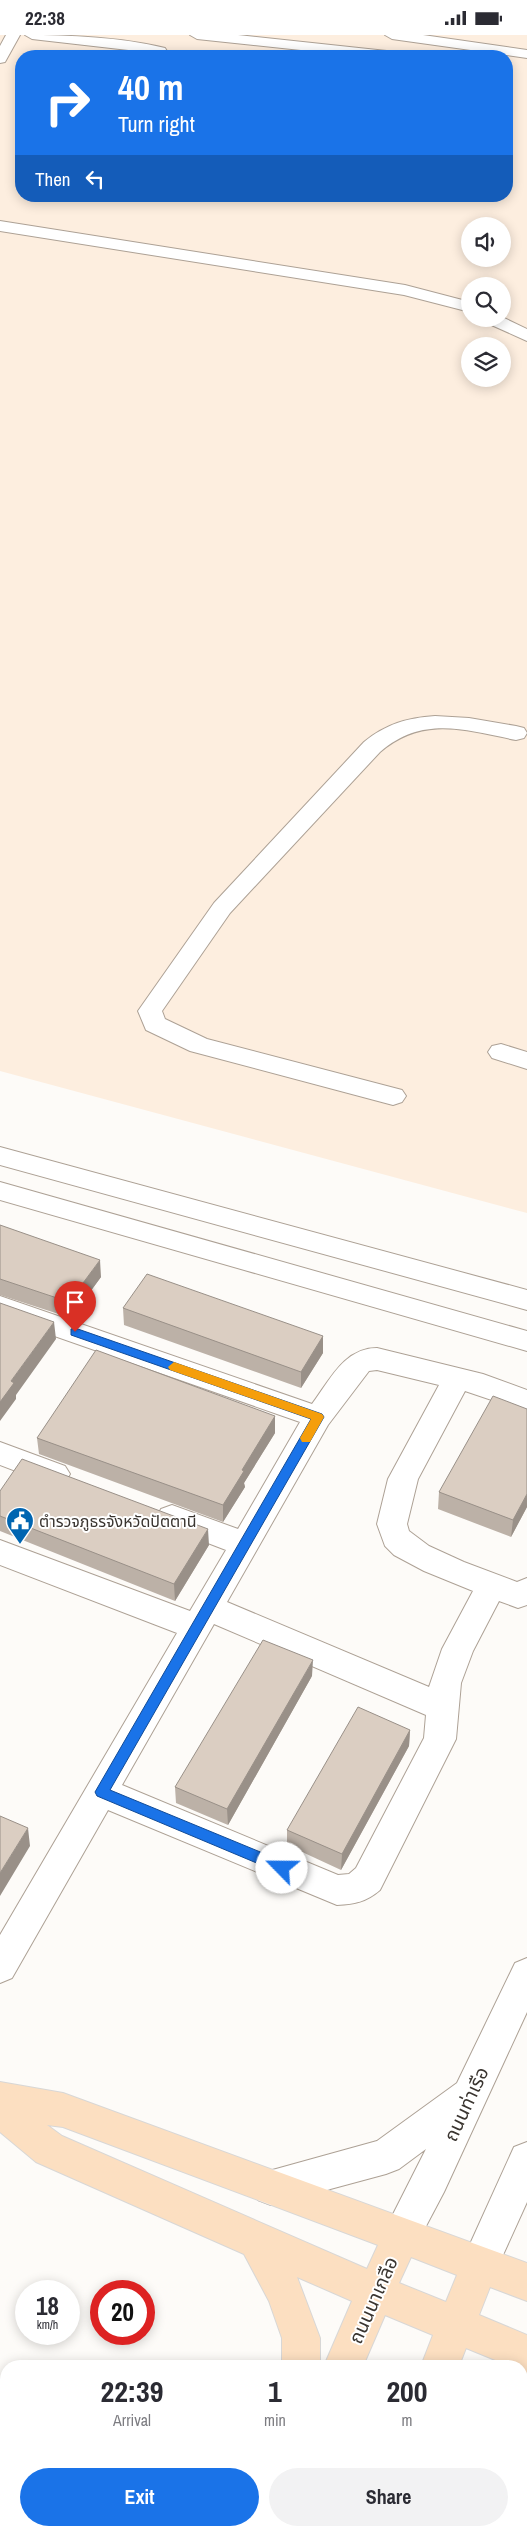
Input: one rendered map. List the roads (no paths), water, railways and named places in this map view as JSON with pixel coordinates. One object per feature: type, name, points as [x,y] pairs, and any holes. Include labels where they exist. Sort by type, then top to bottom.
[{"type":"main road","points":[[0,2099],[63,2110],[402,2234],[527,2282]]},
{"type":"main road","points":[[0,2109],[49,2149],[258,2242],[527,2354]]},
{"type":"main road","name":"ถนนนาเกลือ","points":[[346,2360],[402,2234]]},
{"type":"main road","points":[[258,2242],[285,2293],[301,2338],[301,2360]]},
{"type":"main road","points":[[442,2360],[480,2264]]},
{"type":"street","points":[[0,59],[13,35]]},
{"type":"street","points":[[32,35],[165,50]]},
{"type":"street","points":[[392,35],[474,40],[509,50]]},
{"type":"street","points":[[194,44],[295,50]]},
{"type":"street","points":[[513,51],[527,55]]},
{"type":"street","points":[[0,226],[405,290],[461,305]]},
{"type":"street","points":[[509,327],[527,336]]},
{"type":"street","points":[[393,1096],[199,1045],[155,1025],[150,1011],[222,908],[372,747],[390,732],[425,723],[443,722],[516,733]]},
{"type":"street","points":[[501,1052],[527,1061]]},
{"type":"street","points":[[0,1156],[527,1300]]},
{"type":"street","points":[[0,1191],[527,1341]]},
{"type":"street","points":[[0,1306],[318,1417]]},
{"type":"street","points":[[0,1967],[318,1417],[359,1363],[367,1359],[377,1359],[483,1385],[527,1401]]},
{"type":"street","points":[[457,1379],[403,1479],[392,1524],[397,1539],[413,1552],[518,1595],[527,1591]]},
{"type":"street","points":[[0,1453],[82,1484]]},
{"type":"street","points":[[145,1507],[244,1544]]},
{"type":"street","points":[[0,1552],[202,1618],[442,1707]]},
{"type":"street","points":[[102,1792],[337,1891],[356,1889],[368,1879],[440,1739],[445,1683],[458,1649],[492,1585]]},
{"type":"street","name":"ถนนท่าเรือ","points":[[402,2234],[471,2094],[527,1973]]},
{"type":"street","points":[[271,2187],[386,2156],[471,2094]]},
{"type":"street","points":[[480,2264],[527,2160]]},
{"type":"place","name":"ตำรวจภูธรจังหวัดปัตตานี","points":[[20,1545]]}]
